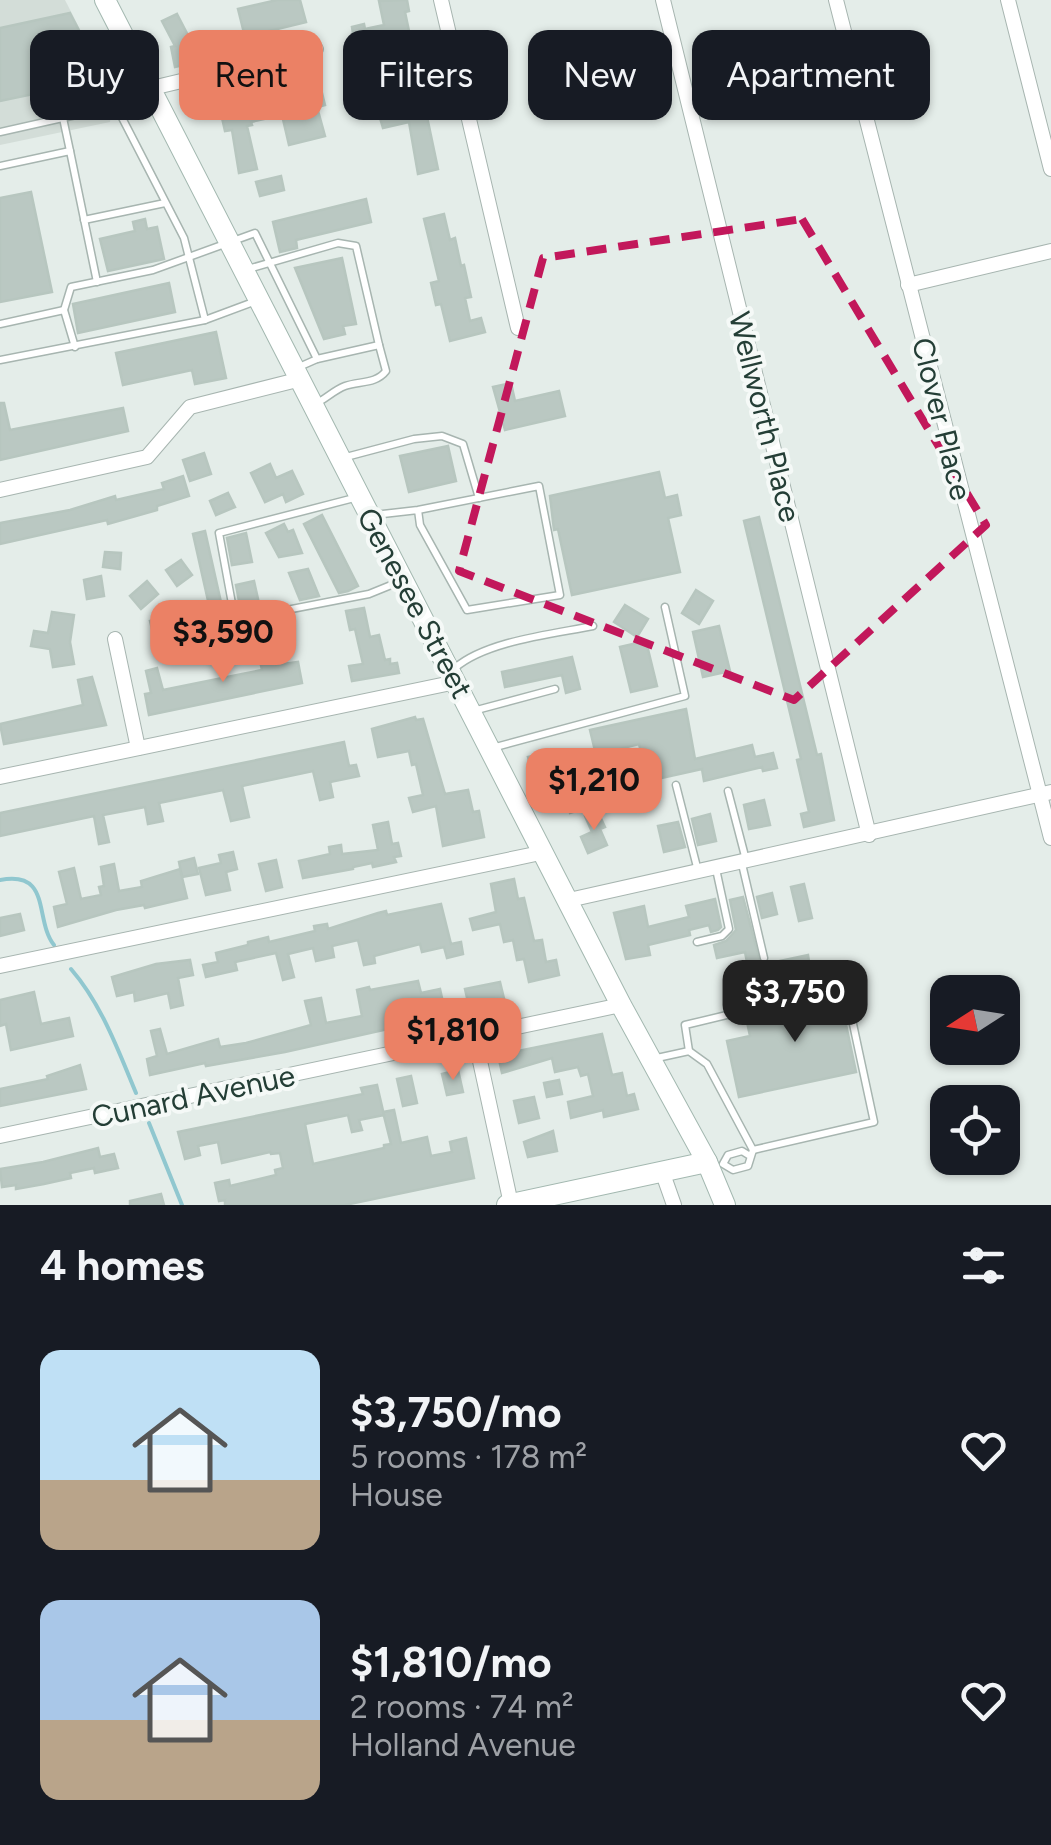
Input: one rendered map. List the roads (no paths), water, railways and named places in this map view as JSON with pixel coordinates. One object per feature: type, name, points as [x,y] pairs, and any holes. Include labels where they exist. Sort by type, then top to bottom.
[{"type":"main road","name":"Genesee Street","points":[[105,0],[121,30]]},
{"type":"main road","name":"Genesee Street","points":[[159,102],[621,1005],[714,1165],[726,1205]]},
{"type":"main road","points":[[509,1205],[662,1171],[714,1165]]},
{"type":"street","points":[[441,0],[518,328]]},
{"type":"street","name":"Wellworth Place","points":[[662,0],[869,834]]},
{"type":"street","name":"Clover Place","points":[[836,0],[1045,794],[1051,838]]},
{"type":"street","points":[[1008,0],[1051,169]]},
{"type":"street","points":[[908,284],[1051,251]]},
{"type":"street","points":[[0,490],[147,457],[190,406],[298,373]]},
{"type":"street","points":[[114,639],[138,748]]},
{"type":"street","points":[[0,777],[453,677]]},
{"type":"street","points":[[569,900],[1045,794]]},
{"type":"street","points":[[0,966],[545,852]]},
{"type":"street","name":"Cunard Avenue","points":[[0,1136],[621,1005]]},
{"type":"street","points":[[475,1038],[509,1205]]},
{"type":"street","points":[[662,1171],[674,1205]]},
{"type":"lane","points":[[0,132],[54,120]]},
{"type":"lane","points":[[63,120],[98,282]]},
{"type":"lane","points":[[123,120],[184,238],[204,320]]},
{"type":"lane","points":[[0,166],[70,152]]},
{"type":"lane","points":[[84,220],[165,203]]},
{"type":"lane","points":[[75,347],[64,310],[72,287],[188,258],[255,233],[317,359]]},
{"type":"lane","points":[[245,270],[338,243],[356,246],[386,371],[380,378],[340,387],[330,398],[314,404]]},
{"type":"lane","points":[[0,360],[204,320],[277,284]]},
{"type":"lane","points":[[0,324],[64,310]]},
{"type":"lane","points":[[298,373],[317,359],[379,344]]},
{"type":"lane","points":[[340,458],[442,436],[463,444],[479,498]]},
{"type":"lane","points":[[402,581],[369,594],[236,620],[219,533],[364,506],[418,510],[539,486],[560,594],[466,610],[420,525],[418,510]]},
{"type":"lane","points":[[490,748],[685,696],[665,607]]},
{"type":"lane","points":[[453,677],[464,660],[498,647],[593,626]]},
{"type":"lane","points":[[472,711],[555,689]]},
{"type":"lane","points":[[676,785],[698,872]]},
{"type":"lane","points":[[728,792],[764,958]]},
{"type":"lane","points":[[697,942],[722,936],[728,929],[716,868]]},
{"type":"lane","points":[[714,1165],[728,1154],[752,1153],[874,1122],[841,968],[787,981],[756,1008],[685,1025],[689,1051],[707,1064],[752,1153]]},
{"type":"lane","points":[[651,1059],[689,1051]]},
{"type":"waterway","points":[[0,880],[28,882],[35,890],[54,945]]},
{"type":"waterway","points":[[71,969],[100,1013],[136,1093]]},
{"type":"waterway","points":[[149,1123],[182,1205]]}]
